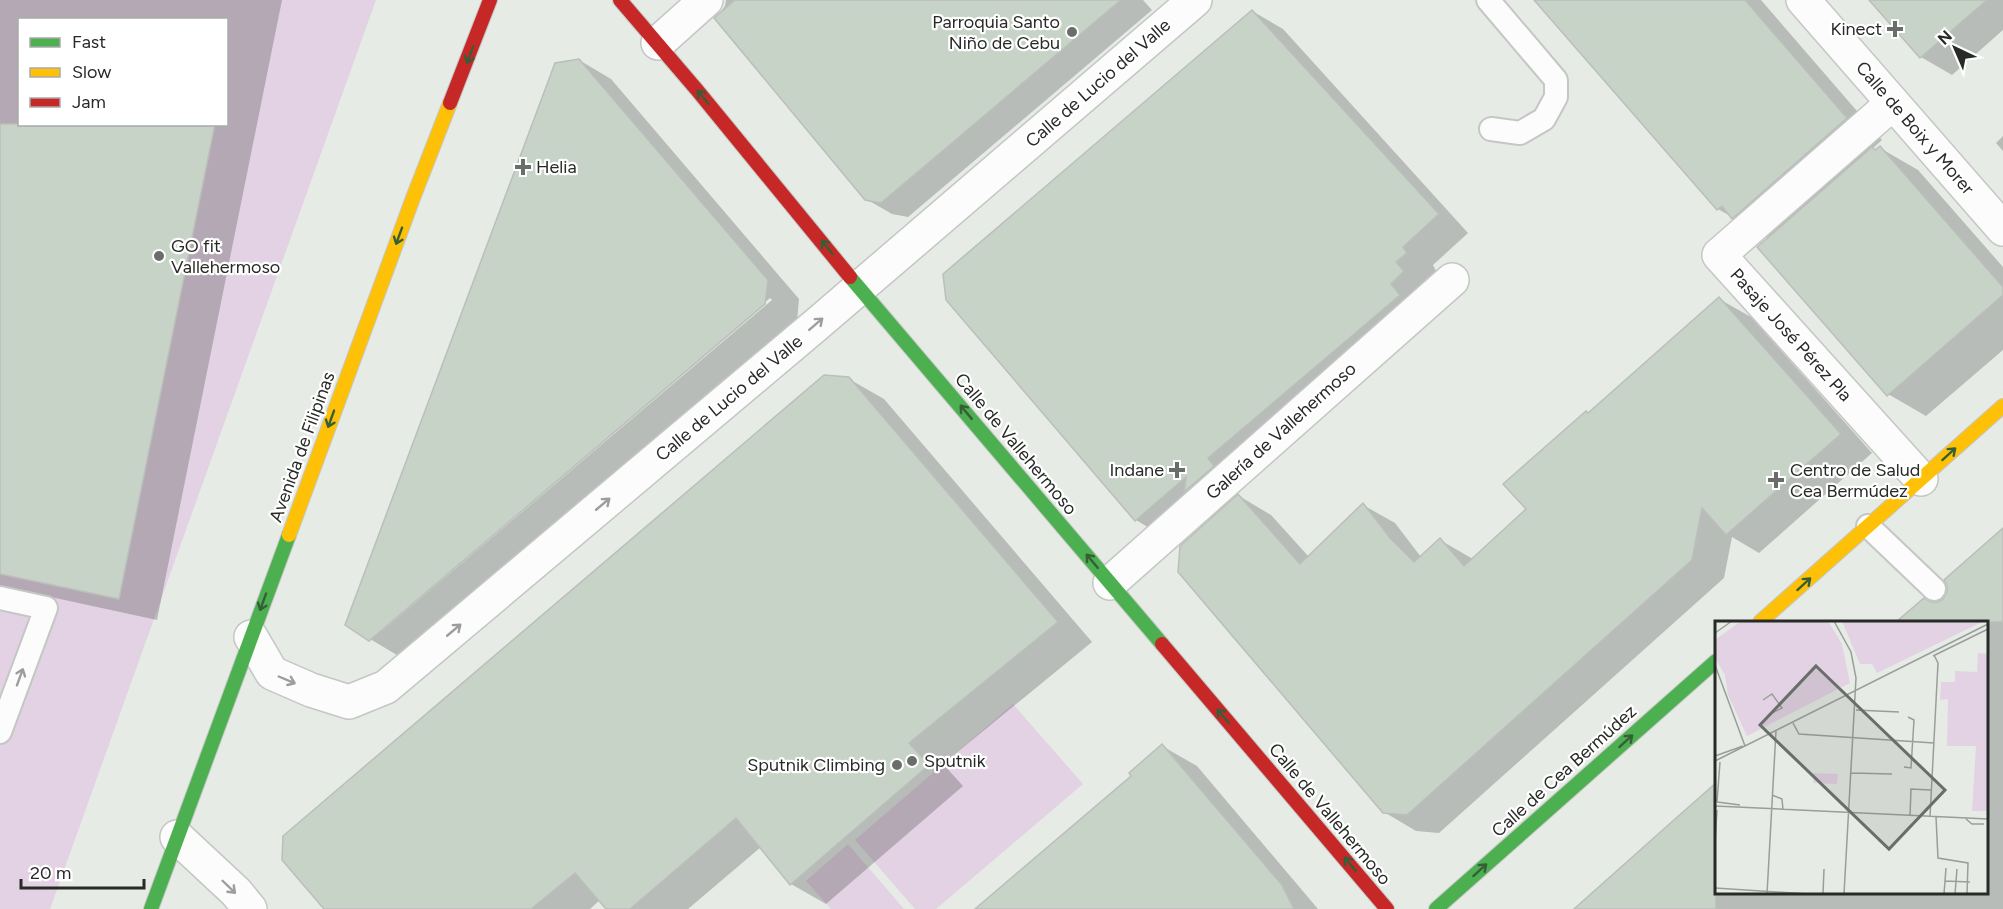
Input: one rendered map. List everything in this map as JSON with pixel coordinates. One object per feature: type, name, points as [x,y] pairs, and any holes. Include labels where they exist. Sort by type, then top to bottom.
[{"type":"main road","name":"Avenida de Filipinas","points":[[151,909],[413,198],[490,0]]},
{"type":"main road","name":"Calle de Vallehermoso","points":[[620,0],[859,287],[1387,909]]},
{"type":"main road","points":[[1761,621],[2003,406]]},
{"type":"main road","name":"Calle de Cea Bermúdez","points":[[1436,909],[1715,662]]},
{"type":"street","points":[[658,43],[706,0]]},
{"type":"street","name":"Calle de Lucio del Valle","points":[[251,637],[272,673],[311,690],[349,702],[386,687],[1195,0]]},
{"type":"street","name":"Calle de Boix y Morer","points":[[1803,0],[2003,229]]},
{"type":"street","name":"Pasaje José Pérez Pla","points":[[1893,103],[1719,255],[1922,479]]},
{"type":"street","name":"Galería de Vallehermoso","points":[[1110,583],[1452,279]]},
{"type":"street","points":[[177,837],[236,892],[250,909]]},
{"type":"lane","points":[[1488,0],[1556,80],[1556,97],[1544,119],[1520,133],[1491,129]]},
{"type":"lane","points":[[1868,526],[1934,589]]},
{"type":"lane","points":[[0,598],[46,608],[0,732]]},
{"type":"shaded area","points":[[0,0],[376,0],[50,909],[0,909]]},
{"type":"shaded area","points":[[1013,704],[1083,784],[936,909],[915,909],[855,840]]},
{"type":"shaded area","points":[[848,844],[904,909],[831,909],[806,881]]},
{"type":"building","points":[[735,0],[1121,0],[881,203],[865,200],[714,18]]},
{"type":"building","points":[[1534,0],[1745,0],[1847,118],[1732,219],[1722,206],[1717,210]]},
{"type":"building","points":[[1869,0],[1987,0],[1920,58]]},
{"type":"building","points":[[1252,10],[1439,214],[1403,247],[1407,253],[1396,262],[1404,271],[1391,284],[1400,295],[1208,458],[1214,466],[1184,492],[1186,477],[1135,521],[946,300],[943,274]]},
{"type":"building","points":[[579,59],[768,280],[765,304],[369,641],[345,625],[555,63]]},
{"type":"building","points":[[0,124],[18,124],[18,126],[215,126],[119,599],[0,574]]},
{"type":"building","points":[[1880,146],[2003,287],[2003,295],[1887,396],[1757,247],[1872,147],[1875,150]]},
{"type":"building","points":[[1719,297],[1841,434],[1726,535],[1702,508],[1692,560],[1407,815],[1383,813],[1178,572],[1180,546],[1238,494],[1300,564],[1363,503],[1390,538],[1414,562],[1440,538],[1464,566],[1526,509],[1503,484],[1586,411],[1588,413]]},
{"type":"building","points":[[824,375],[849,377],[1058,622],[909,743],[929,765],[790,885],[736,818],[630,909],[606,909],[575,873],[531,909],[324,909],[282,860],[283,836]]},
{"type":"building","points":[[2003,528],[2003,622],[1897,621],[1924,598],[1931,602],[1943,599],[1947,592],[1944,580]]},
{"type":"building","points":[[1162,744],[1282,885],[1294,909],[975,909],[1131,776],[1129,773]]},
{"type":"building","points":[[1715,784],[1716,909],[1574,909]]},
{"type":"traffic: fast","points":[[850,277],[1162,644]]},
{"type":"traffic: fast","points":[[151,909],[289,535]]},
{"type":"traffic: fast","points":[[1436,909],[1715,662]]},
{"type":"traffic: slow","points":[[289,535],[450,103]]},
{"type":"traffic: slow","points":[[1761,621],[2003,406]]},
{"type":"traffic: jam","points":[[450,103],[490,0]]},
{"type":"traffic: jam","points":[[620,0],[850,277]]},
{"type":"traffic: jam","points":[[1162,644],[1387,909]]},
{"type":"place","name":"Kinect","points":[[1895,29]]},
{"type":"place","name":"Parroquia Santo Niño de Cebu","points":[[1072,32]]},
{"type":"place","name":"Helia","points":[[523,167]]},
{"type":"place","name":"GO fit Vallehermoso","points":[[159,256]]},
{"type":"place","name":"Indane","points":[[1177,470]]},
{"type":"place","name":"Centro de Salud Cea Bermúdez","points":[[1776,480]]},
{"type":"place","name":"Sputnik","points":[[912,761]]},
{"type":"place","name":"Sputnik Climbing","points":[[897,765]]}]
